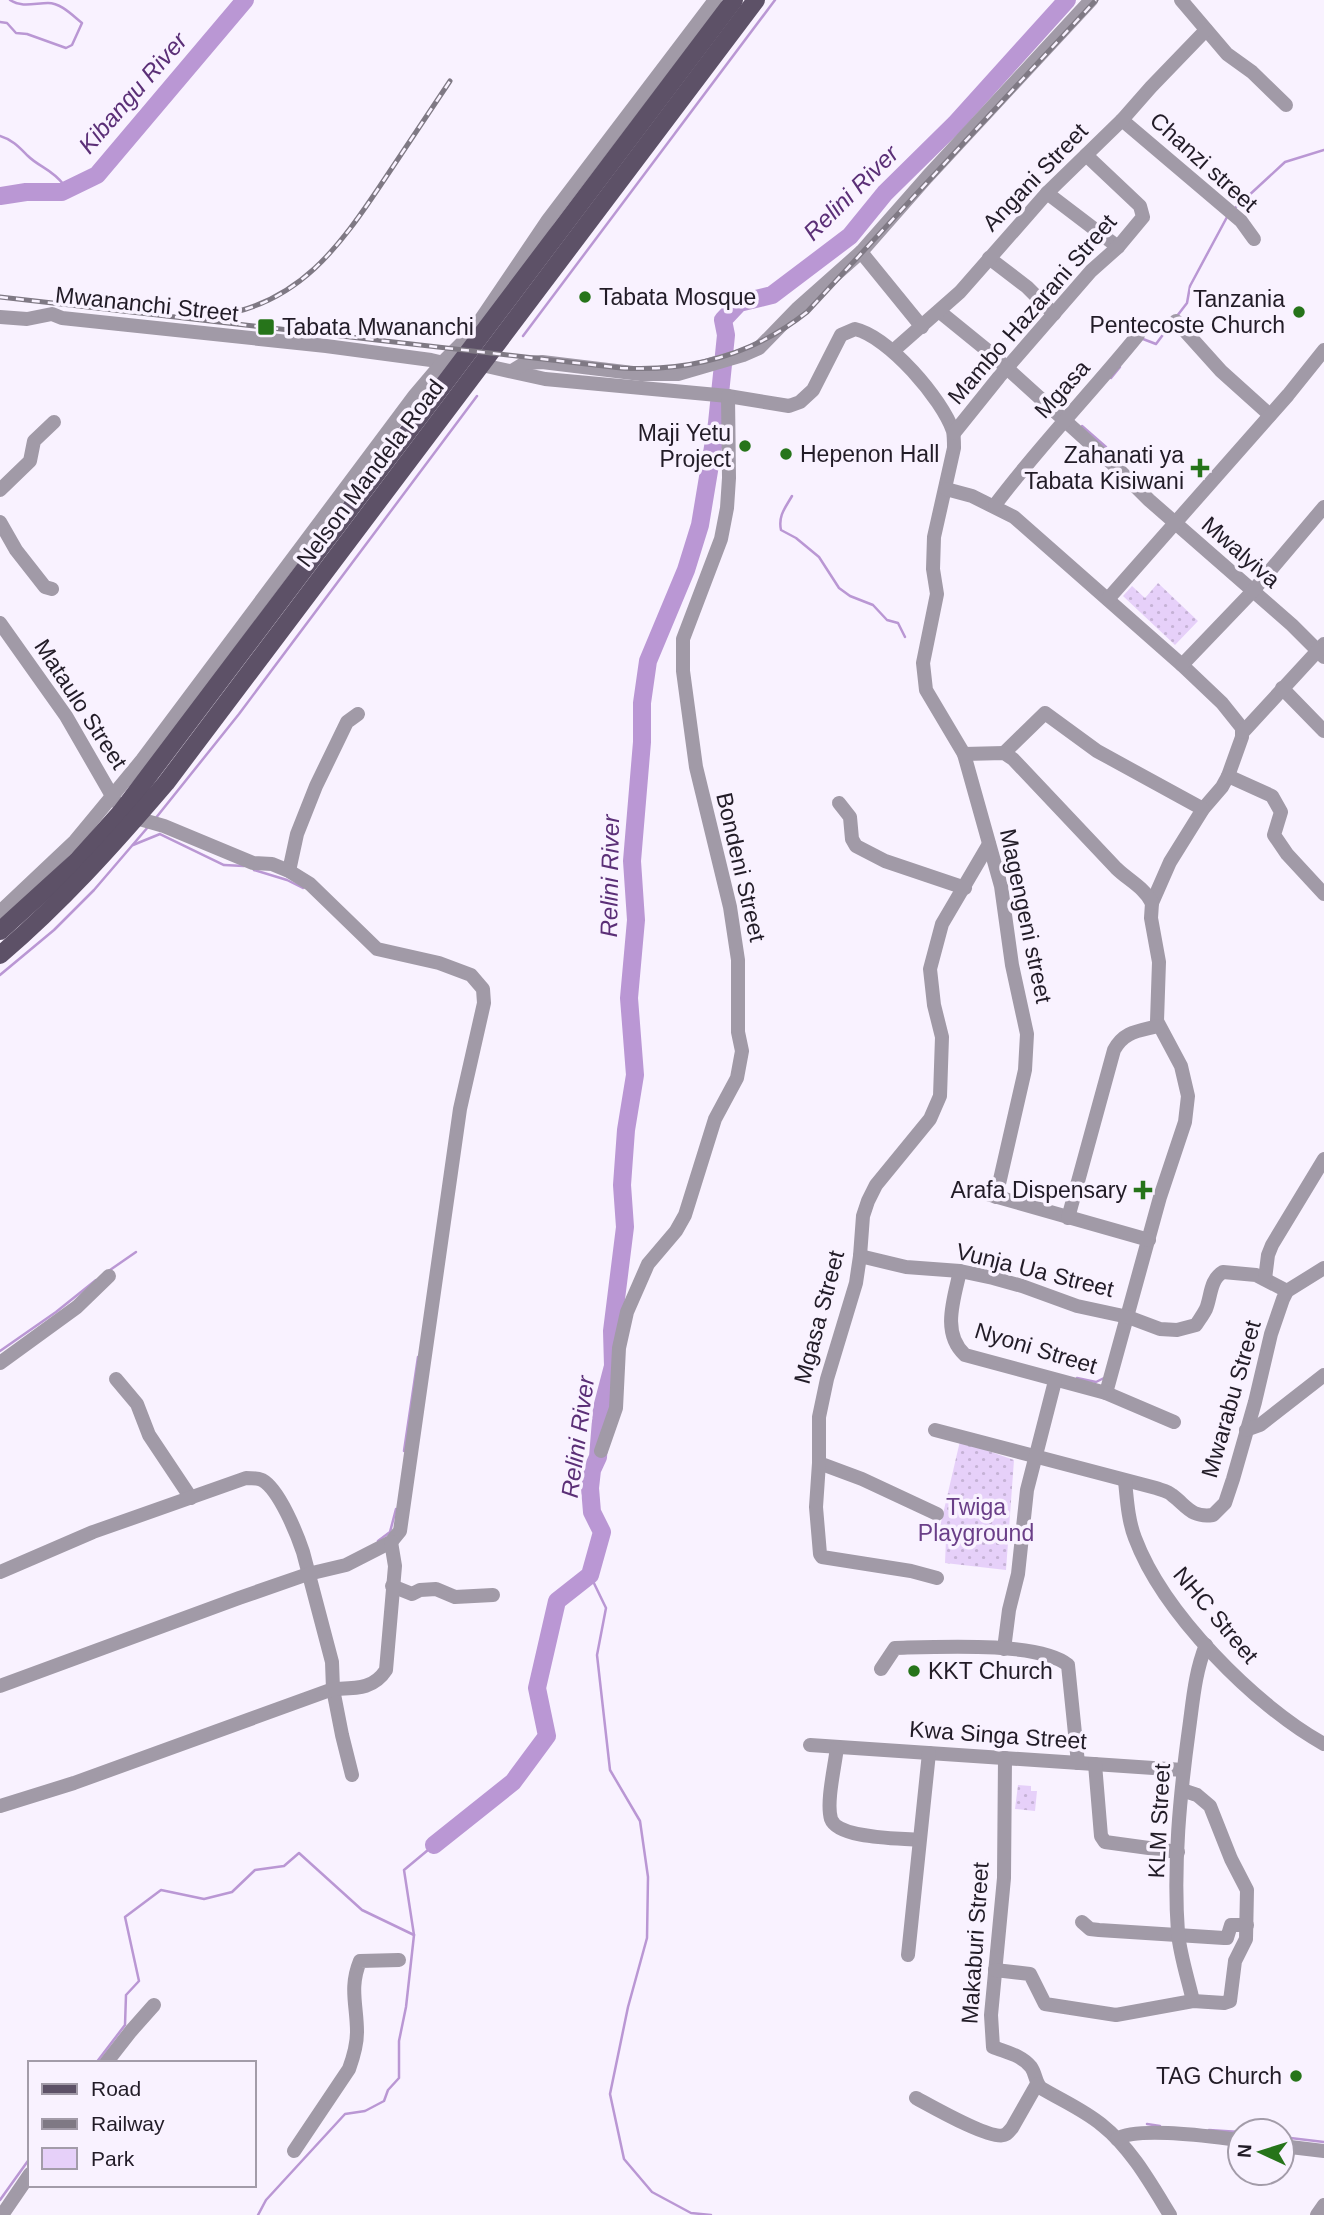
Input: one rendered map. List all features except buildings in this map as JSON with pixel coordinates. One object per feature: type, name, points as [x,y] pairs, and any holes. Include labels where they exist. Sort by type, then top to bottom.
[{"type":"main road","name":"Nelson Mandela Road","points":[[0,955],[80,880],[124,808],[449,365],[734,0]]},
{"type":"main road","name":"Nelson Mandela Road","points":[[2,918],[77,861],[124,808],[223,710],[756,0]]},
{"type":"street","points":[[449,365],[548,219],[715,0]]},
{"type":"street","points":[[512,371],[525,363],[542,362],[641,374],[678,374],[759,348],[798,308],[862,252],[927,177],[1091,0]]},
{"type":"street","points":[[1181,0],[1227,54],[1252,72],[1286,105]]},
{"type":"street","name":"Angani Street","points":[[893,351],[940,312],[1046,193],[1122,120],[1206,30]]},
{"type":"street","name":"Chanzi street","points":[[1122,120],[1241,221],[1254,239]]},
{"type":"street","name":"Mambo Hazarani Street","points":[[954,433],[1091,271],[1118,247],[1143,218],[1140,206],[1086,155]]},
{"type":"street","points":[[1046,193],[1118,247]]},
{"type":"street","points":[[862,252],[922,327]]},
{"type":"street","points":[[989,258],[1054,314]]},
{"type":"street","name":"Mwalyiva","points":[[940,312],[1064,420],[1175,524],[1322,651]]},
{"type":"street","name":"Mwananchi Street","points":[[0,317],[27,319],[52,314],[62,318],[326,346],[449,365]]},
{"type":"street","points":[[1176,321],[1221,371],[1270,415]]},
{"type":"street","points":[[482,365],[545,379],[726,396],[780,406],[800,401],[813,390],[841,335],[850,330],[861,330],[881,341],[919,378],[954,433]]},
{"type":"street","name":"Mgasa","points":[[995,505],[1138,335]]},
{"type":"street","points":[[1108,599],[1324,350]]},
{"type":"street","name":"Bondeni Street","points":[[601,1451],[616,1408],[619,1348],[627,1312],[648,1264],[676,1231],[685,1215],[715,1119],[737,1078],[742,1051],[738,1032],[738,960],[730,907],[696,767],[683,671],[683,639],[721,539],[727,508],[729,478],[726,396]]},
{"type":"street","points":[[0,490],[30,461],[36,438],[54,422]]},
{"type":"street","name":"Magengeni street","points":[[954,433],[954,448],[934,537],[933,569],[937,594],[924,655],[923,674],[926,690],[964,754],[1001,886],[1027,1049],[1025,1070],[996,1197]]},
{"type":"street","points":[[946,489],[995,505],[1014,517],[1182,664],[1222,702],[1240,723],[1243,732]]},
{"type":"street","points":[[1182,664],[1252,592],[1324,507]]},
{"type":"street","points":[[0,522],[16,551],[45,587],[52,589]]},
{"type":"street","name":"Mataulo Street","points":[[0,623],[66,716],[124,808]]},
{"type":"street","points":[[1105,1393],[1160,1198],[1185,1122],[1188,1096],[1181,1066],[1158,1026],[1158,962],[1151,918],[1152,903],[1170,862],[1203,809],[1228,776],[1243,732],[1282,688],[1322,651]]},
{"type":"street","points":[[1282,688],[1324,731]]},
{"type":"street","points":[[1004,753],[1045,713],[1097,751],[1203,809]]},
{"type":"street","points":[[289,871],[297,834],[316,786],[347,722],[358,715]]},
{"type":"street","points":[[964,754],[1004,753],[1017,762],[1129,880],[1145,890],[1152,903]]},
{"type":"street","points":[[1228,776],[1272,796],[1281,812],[1274,835],[1287,854],[1324,894]]},
{"type":"street","points":[[839,803],[850,817],[852,839],[856,846],[901,867],[965,888]]},
{"type":"street","points":[[0,1686],[144,1631],[308,1574],[346,1565],[391,1542],[400,1531],[460,1109],[484,1003],[483,989],[471,975],[460,969],[376,948],[310,884],[289,871],[272,864],[253,863],[124,808]]},
{"type":"street","name":"Mgasa Street","points":[[937,1578],[911,1571],[822,1558],[816,1507],[819,1417],[821,1400],[856,1283],[863,1216],[868,1201],[887,1171],[930,1119],[940,1096],[942,1037],[934,1005],[930,969],[942,924],[989,844]]},
{"type":"street","points":[[1068,1218],[1114,1049],[1119,1040],[1127,1034],[1158,1026]]},
{"type":"street","points":[[1324,1159],[1272,1245],[1265,1279],[1287,1291],[1324,1268]]},
{"type":"street","points":[[980,1192],[1149,1240]]},
{"type":"street","name":"Vunja Ua Street","points":[[860,1256],[906,1267],[960,1271],[1022,1286],[1077,1307],[1128,1317],[1160,1329],[1177,1330],[1196,1325],[1206,1309],[1218,1274],[1236,1272],[1265,1279]]},
{"type":"street","name":"Nyoni Street","points":[[960,1271],[950,1329],[952,1340],[965,1354],[982,1361],[1105,1393],[1174,1422]]},
{"type":"street","points":[[0,1363],[76,1307],[108,1276]]},
{"type":"street","name":"Mwarabu Street","points":[[935,1430],[1171,1493],[1181,1505],[1195,1514],[1213,1515],[1225,1503],[1255,1402],[1271,1334],[1287,1291]]},
{"type":"street","points":[[1246,1430],[1260,1425],[1324,1375]]},
{"type":"street","points":[[116,1379],[136,1404],[149,1435],[191,1497]]},
{"type":"street","points":[[1004,1649],[1009,1610],[1018,1574],[1027,1490],[1055,1381]]},
{"type":"street","points":[[819,1463],[862,1479],[937,1514]]},
{"type":"street","points":[[0,1572],[93,1532],[191,1497],[246,1478],[263,1481],[270,1486],[299,1537],[331,1662],[352,1775]]},
{"type":"street","name":"NHC Street","points":[[1125,1480],[1135,1539],[1155,1579],[1176,1609],[1206,1645],[1268,1707],[1324,1744]]},
{"type":"street","points":[[0,1806],[75,1783],[334,1689],[375,1683],[386,1670],[395,1566],[391,1542]]},
{"type":"street","points":[[392,1586],[412,1594],[420,1590],[436,1589],[455,1597],[493,1595]]},
{"type":"street","name":"KLM Street","points":[[1193,2001],[1178,1934],[1178,1852],[1184,1770],[1197,1674],[1206,1645]]},
{"type":"street","points":[[881,1669],[895,1648],[974,1646],[1060,1658],[1068,1665],[1078,1763]]},
{"type":"street","name":"Kwa Singa Street","points":[[810,1745],[1184,1770]]},
{"type":"street","points":[[837,1747],[830,1809],[834,1824],[847,1833],[919,1840]]},
{"type":"street","points":[[908,1955],[929,1753]]},
{"type":"street","name":"Makaburi Street","points":[[1005,1758],[1003,1878],[991,2042],[993,2047],[1026,2062],[1032,2068],[1037,2084],[1100,2123],[1117,2139],[1136,2162],[1170,2215]]},
{"type":"street","points":[[1095,1764],[1101,1836],[1105,1842],[1178,1852]]},
{"type":"street","points":[[996,1969],[1030,1974],[1042,2001],[1049,2006],[1116,2015],[1193,2001],[1230,2001],[1235,1961],[1244,1946],[1247,1890],[1231,1859],[1215,1815],[1204,1800],[1182,1790]]},
{"type":"street","points":[[1082,1922],[1090,1929],[1099,1930],[1227,1938]]},
{"type":"street","points":[[1235,1961],[1227,1938],[1231,1925],[1247,1925]]},
{"type":"street","points":[[294,2151],[349,2069],[354,2056],[357,2031],[353,1992],[355,1973],[360,1961],[399,1960]]},
{"type":"street","points":[[108,2061],[155,2005]]},
{"type":"street","points":[[915,2098],[968,2125],[1001,2136],[1008,2133],[1037,2084]]},
{"type":"street","points":[[1117,2139],[1122,2136],[1158,2134],[1226,2139]]},
{"type":"street","points":[[1296,2148],[1324,2151]]},
{"type":"street","points":[[2,2215],[28,2177]]},
{"type":"street","points":[[1317,2215],[1324,2205]]},
{"type":"green space","points":[[1158,583],[1198,621],[1175,645],[1123,596],[1132,586],[1145,598]]},
{"type":"green space","name":"Twiga Playground","points":[[960,1441],[1014,1460],[1006,1570],[945,1563],[946,1539],[940,1527]]},
{"type":"green space","points":[[1018,1785],[1031,1786],[1031,1791],[1037,1791],[1035,1811],[1015,1809]]},
{"type":"waterway","points":[[0,22],[7,23],[16,33],[27,34],[66,48],[72,45],[82,23],[57,5],[24,4],[10,0]]},
{"type":"waterway","name":"Kibangu River","points":[[0,196],[26,192],[62,192],[97,175],[245,0]]},
{"type":"waterway","points":[[523,336],[775,0]]},
{"type":"waterway","name":"Relini River","points":[[434,1845],[513,1782],[547,1736],[537,1688],[557,1601],[590,1575],[602,1532],[592,1512],[590,1488],[592,1470],[598,1457],[602,1408],[613,1366],[612,1331],[625,1227],[622,1185],[626,1130],[635,1075],[629,998],[636,920],[632,861],[642,742],[642,703],[648,661],[686,570],[700,525],[717,423],[726,335],[723,320],[739,303],[772,295],[850,236],[885,193],[955,124],[1067,0]]},
{"type":"waterway","points":[[0,136],[55,175],[64,185],[62,192]]},
{"type":"waterway","points":[[1233,210],[1285,162],[1324,150]]},
{"type":"waterway","points":[[1177,316],[1187,303],[1190,286],[1227,217]]},
{"type":"waterway","points":[[1143,339],[1156,344],[1171,324]]},
{"type":"waterway","points":[[1111,378],[1120,367]]},
{"type":"waterway","points":[[155,819],[239,714],[477,396]]},
{"type":"waterway","points":[[1082,426],[1106,447]]},
{"type":"waterway","points":[[792,496],[781,516],[781,530],[796,538],[819,557],[839,588],[850,596],[873,605],[887,620],[898,623],[905,637]]},
{"type":"waterway","points":[[0,975],[54,930],[94,890],[148,827]]},
{"type":"waterway","points":[[133,845],[160,834],[224,865],[244,866]]},
{"type":"waterway","points":[[254,870],[303,888]]},
{"type":"waterway","points":[[110,1270],[136,1252]]},
{"type":"waterway","points":[[0,1351],[96,1280]]},
{"type":"waterway","points":[[404,1451],[418,1357]]},
{"type":"waterway","points":[[1077,1378],[1096,1382],[1104,1378]]},
{"type":"waterway","points":[[378,1541],[390,1532],[396,1509]]},
{"type":"waterway","points":[[590,1575],[606,1608],[597,1655],[610,1770],[640,1821],[648,1877],[647,1938],[628,2007],[610,2094],[624,2159],[652,2192],[691,2213],[711,2215]]},
{"type":"waterway","points":[[258,2215],[266,2200],[345,2114],[365,2111],[384,2101],[388,2090],[399,2078],[399,2041],[406,2007],[414,1935],[404,1870],[434,1845]]},
{"type":"waterway","points":[[98,2061],[125,2025],[126,1995],[139,1981],[125,1917],[161,1890],[204,1899],[232,1892],[255,1870],[284,1866],[299,1853],[362,1910],[414,1935]]},
{"type":"waterway","points":[[1147,2124],[1160,2126]]},
{"type":"waterway","points":[[1209,2130],[1226,2131]]},
{"type":"waterway","points":[[1296,2139],[1324,2142]]},
{"type":"waterway","points":[[0,2200],[28,2161]]},
{"type":"railway","points":[[0,297],[621,368],[671,367],[719,358],[765,339],[807,312],[1096,0]]},
{"type":"railway","points":[[214,316],[244,310],[270,299],[294,286],[314,269],[351,228],[450,81]]},
{"type":"place","name":"Tabata Mosque","points":[[585,297]]},
{"type":"place","name":"Tanzania Pentecoste Church","points":[[1299,312]]},
{"type":"place","name":"Tabata Mwananchi","points":[[266,327]]},
{"type":"place","name":"Maji Yetu Project","points":[[745,446]]},
{"type":"place","name":"Hepenon Hall","points":[[786,454]]},
{"type":"place","name":"Zahanati ya Tabata Kisiwani","points":[[1200,468]]},
{"type":"place","name":"Arafa Dispensary","points":[[1143,1190]]},
{"type":"place","name":"KKT Church","points":[[914,1671]]},
{"type":"place","name":"TAG Church","points":[[1296,2076]]}]
